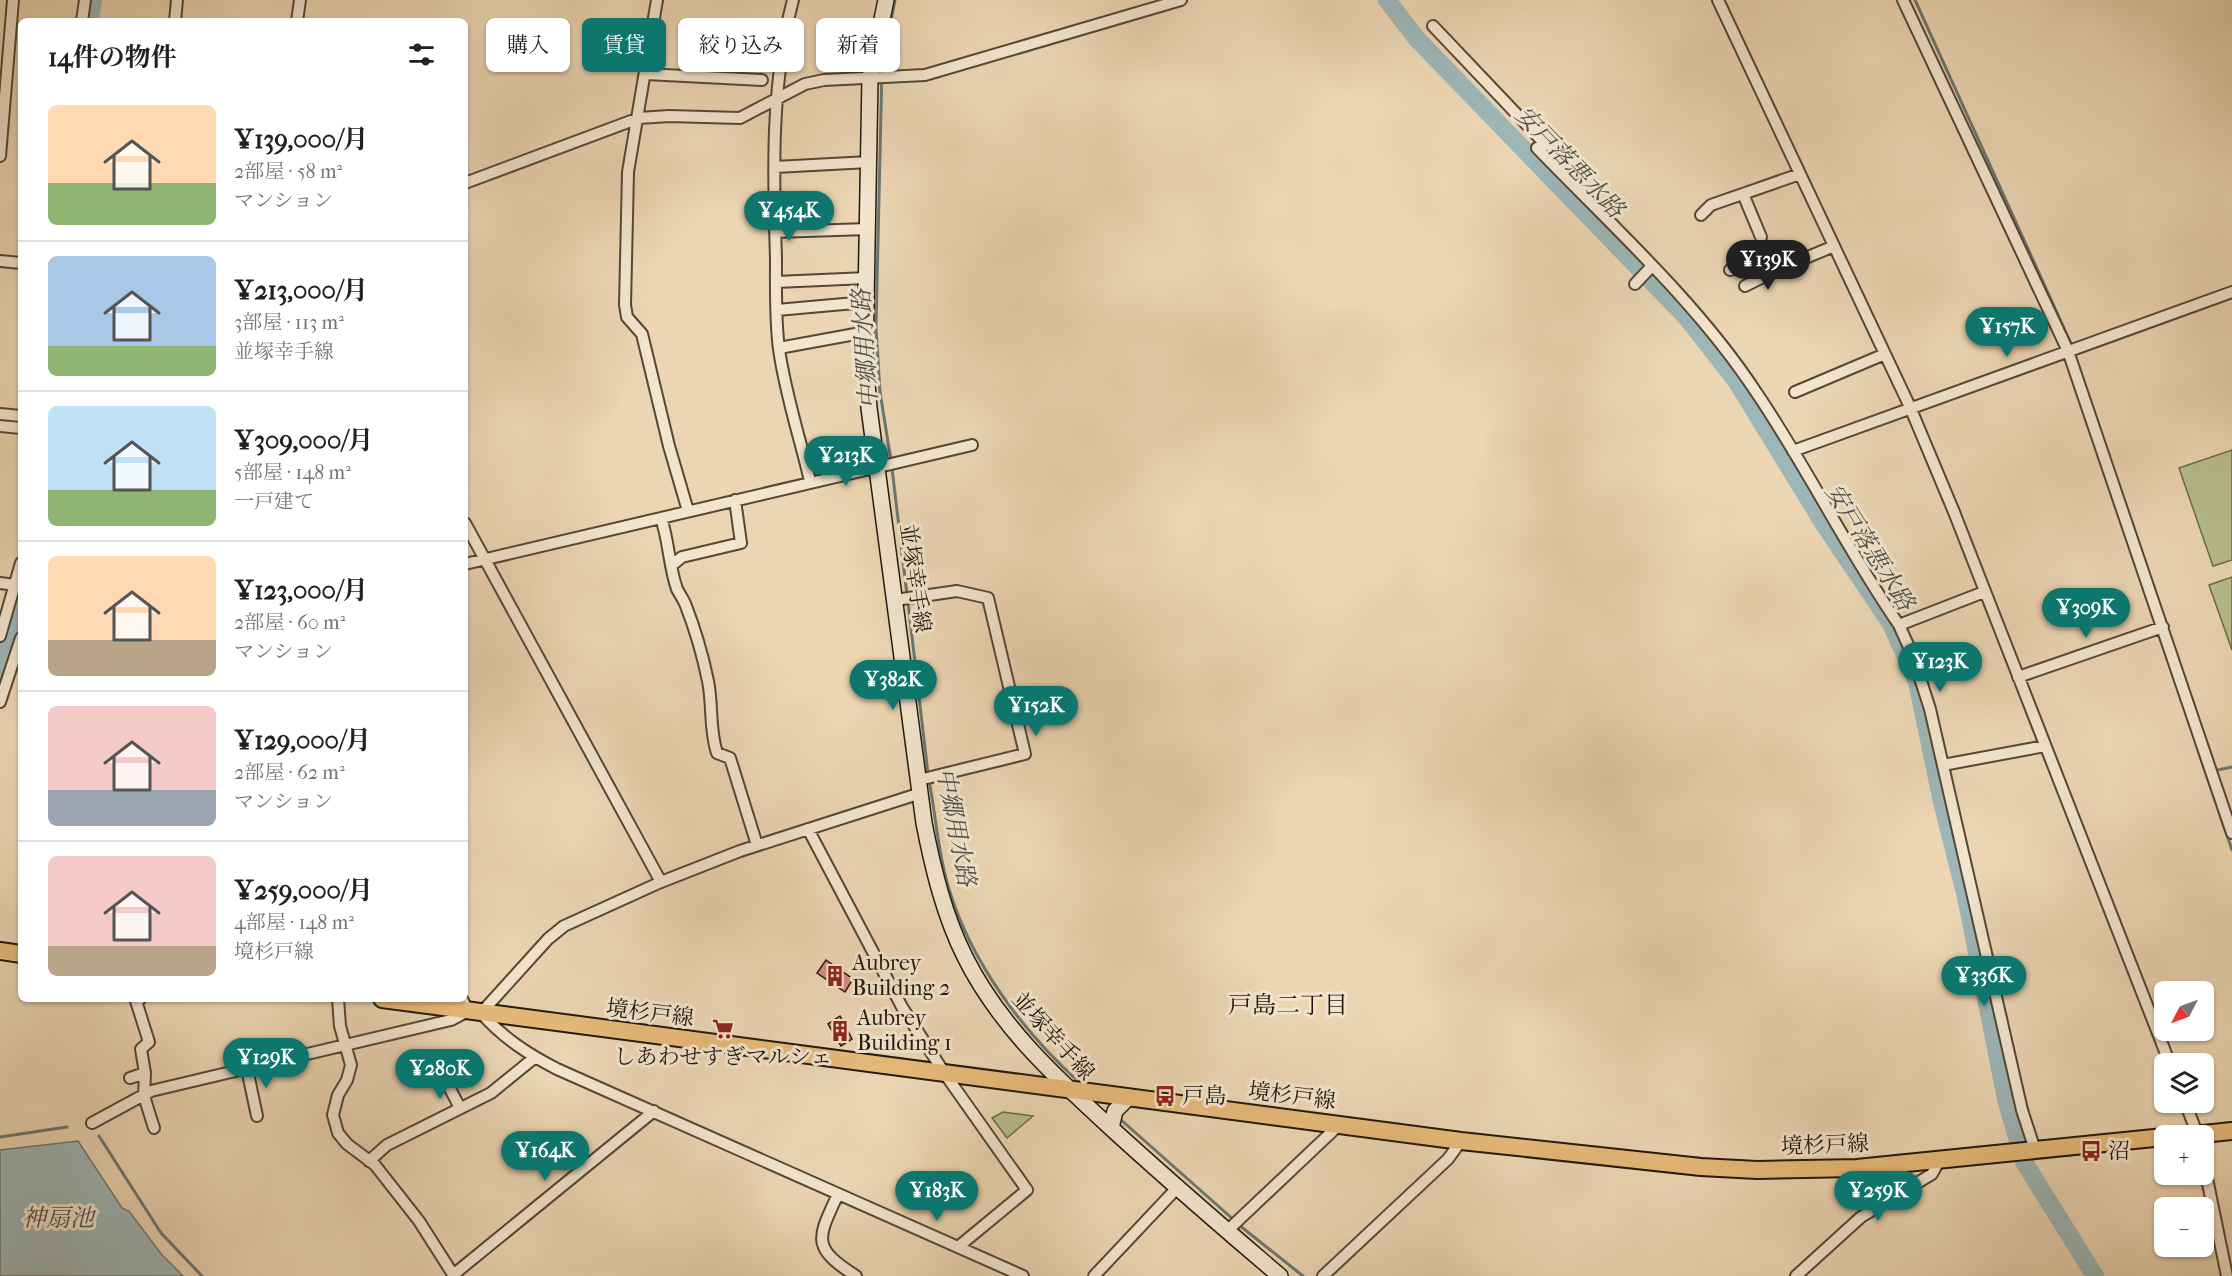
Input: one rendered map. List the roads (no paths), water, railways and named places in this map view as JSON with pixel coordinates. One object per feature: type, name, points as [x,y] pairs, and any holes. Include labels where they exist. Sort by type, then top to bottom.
[{"type":"main road","name":"並塚幸手線","points":[[886,0],[870,77],[866,302],[869,408],[931,860],[947,915],[966,958],[1010,1026],[1045,1066],[1178,1188],[1280,1276]]},
{"type":"main road","points":[[0,951],[18,954]]},
{"type":"main road","name":"境杉戸線","points":[[411,1002],[470,1008],[945,1074],[1634,1162],[1756,1170],[1857,1168],[2154,1138]]},
{"type":"main road","points":[[1111,1128],[1115,1111],[1129,1097]]},
{"type":"main road","points":[[2214,1133],[2232,1131]]},
{"type":"street","points":[[0,156],[13,0]]},
{"type":"street","points":[[82,18],[85,0]]},
{"type":"street","points":[[175,18],[177,0]]},
{"type":"street","points":[[297,18],[300,0]]},
{"type":"street","points":[[657,0],[639,118],[628,172],[626,313],[642,334],[669,446],[688,511]]},
{"type":"street","points":[[794,0],[787,23],[777,99],[776,282],[779,348],[810,482]]},
{"type":"street","points":[[468,182],[639,118],[669,116],[740,118],[805,84],[824,80],[925,75],[1181,0]]},
{"type":"street","points":[[1718,0],[1910,407],[2166,1053]]},
{"type":"street","points":[[1903,0],[2068,351],[2232,833]]},
{"type":"street","points":[[1433,26],[1546,145],[1537,148],[1652,266],[1723,345],[1757,393],[1899,625],[1913,656],[1930,709],[1944,765],[2022,1110],[2026,1151]]},
{"type":"street","points":[[646,74],[762,80]]},
{"type":"street","points":[[775,167],[869,162]]},
{"type":"street","points":[[1701,214],[1711,205],[1800,174]]},
{"type":"street","points":[[1743,194],[1761,237]]},
{"type":"street","points":[[775,232],[867,229]]},
{"type":"street","points":[[1745,286],[1833,246]]},
{"type":"street","points":[[0,261],[18,263]]},
{"type":"street","points":[[1730,270],[1763,263],[1777,270]]},
{"type":"street","points":[[1635,284],[1652,266]]},
{"type":"street","points":[[776,282],[867,278]]},
{"type":"street","points":[[1793,451],[2232,292]]},
{"type":"street","points":[[777,310],[866,302]]},
{"type":"street","points":[[779,348],[866,332]]},
{"type":"street","points":[[1795,392],[1885,354]]},
{"type":"street","points":[[0,414],[18,416]]},
{"type":"street","points":[[0,426],[18,428]]},
{"type":"street","points":[[468,563],[972,445]]},
{"type":"street","points":[[672,565],[682,557],[741,543],[735,500]]},
{"type":"street","points":[[661,518],[677,589],[686,605],[708,678],[713,705],[712,741],[717,753],[730,758],[757,845]]},
{"type":"street","points":[[468,529],[662,882]]},
{"type":"street","points":[[0,636],[18,574]]},
{"type":"street","points":[[0,583],[15,585]]},
{"type":"street","points":[[92,1123],[151,1092],[451,1020],[470,1008],[564,926],[662,882],[757,845],[808,829],[920,787],[1025,754],[988,598],[957,591],[895,600]]},
{"type":"street","points":[[1899,625],[1984,592]]},
{"type":"street","points":[[2018,677],[2163,627]]},
{"type":"street","points":[[0,702],[18,647]]},
{"type":"street","points":[[1944,765],[2045,746]]},
{"type":"street","points":[[808,829],[902,1007],[945,1074],[1027,1190],[958,1247]]},
{"type":"street","points":[[136,1002],[149,1042],[141,1049],[145,1073],[144,1096],[154,1128]]},
{"type":"street","points":[[338,1002],[345,1046],[351,1065],[350,1072],[338,1095],[333,1121],[338,1133],[347,1144],[369,1161],[419,1221],[454,1276],[654,1111]]},
{"type":"street","points":[[470,1008],[534,1058],[1023,1276]]},
{"type":"street","points":[[369,1161],[387,1145],[491,1093],[534,1058]]},
{"type":"street","points":[[247,1069],[257,1116]]},
{"type":"street","points":[[130,1078],[145,1073]]},
{"type":"street","points":[[445,1079],[460,1108]]},
{"type":"street","points":[[1227,1231],[1340,1125]]},
{"type":"street","points":[[1323,1276],[1448,1159],[1461,1141]]},
{"type":"street","points":[[1796,1276],[1861,1217],[1932,1174],[1939,1161]]},
{"type":"street","points":[[2208,1185],[2227,1276]]},
{"type":"street","points":[[1094,1276],[1178,1188]]},
{"type":"street","points":[[838,1194],[820,1234],[823,1247],[838,1265],[856,1276]]},
{"type":"water","name":"神扇池","points":[[78,1141],[122,1208],[129,1211],[162,1255],[183,1276],[0,1276],[0,1150]]},
{"type":"waterway","points":[[90,18],[93,0]]},
{"type":"waterway","name":"中郷用水路","points":[[891,461],[880,392],[876,328],[882,68],[895,0]]},
{"type":"waterway","name":"安戸落悪水路","points":[[1387,0],[1417,39],[1687,318],[1737,382],[1822,521],[1891,624],[1917,682],[1942,802],[1966,897],[2006,1099],[2024,1162],[2095,1276]]},
{"type":"waterway","points":[[1915,0],[2073,348]]},
{"type":"waterway","name":"中郷用水路","points":[[892,468],[907,595]]},
{"type":"waterway","name":"中郷用水路","points":[[908,602],[928,774]]},
{"type":"waterway","points":[[0,671],[18,612]]},
{"type":"waterway","points":[[2198,750],[2232,850]]},
{"type":"waterway","points":[[2213,771],[2232,767]]},
{"type":"waterway","name":"中郷用水路","points":[[929,780],[945,876],[971,943],[985,969],[1019,1018],[1038,1041],[1079,1082]]},
{"type":"waterway","name":"中郷用水路","points":[[1120,1119],[1234,1220]]},
{"type":"waterway","points":[[0,1137],[67,1127]]},
{"type":"waterway","points":[[99,1136],[161,1233],[202,1276]]},
{"type":"waterway","name":"中郷用水路","points":[[1239,1225],[1303,1276]]},
{"type":"place","name":"Aubrey Building 2","points":[[835,976]]},
{"type":"place","name":"しあわせすぎマルシェ","points":[[723,1029]]},
{"type":"place","name":"Aubrey Building 1","points":[[840,1031]]},
{"type":"place","name":"戸島","points":[[1165,1096]]},
{"type":"place","name":"沼","points":[[2091,1151]]},
{"type":"district","name":"戸島二丁目","points":[[1288,1005]]}]
